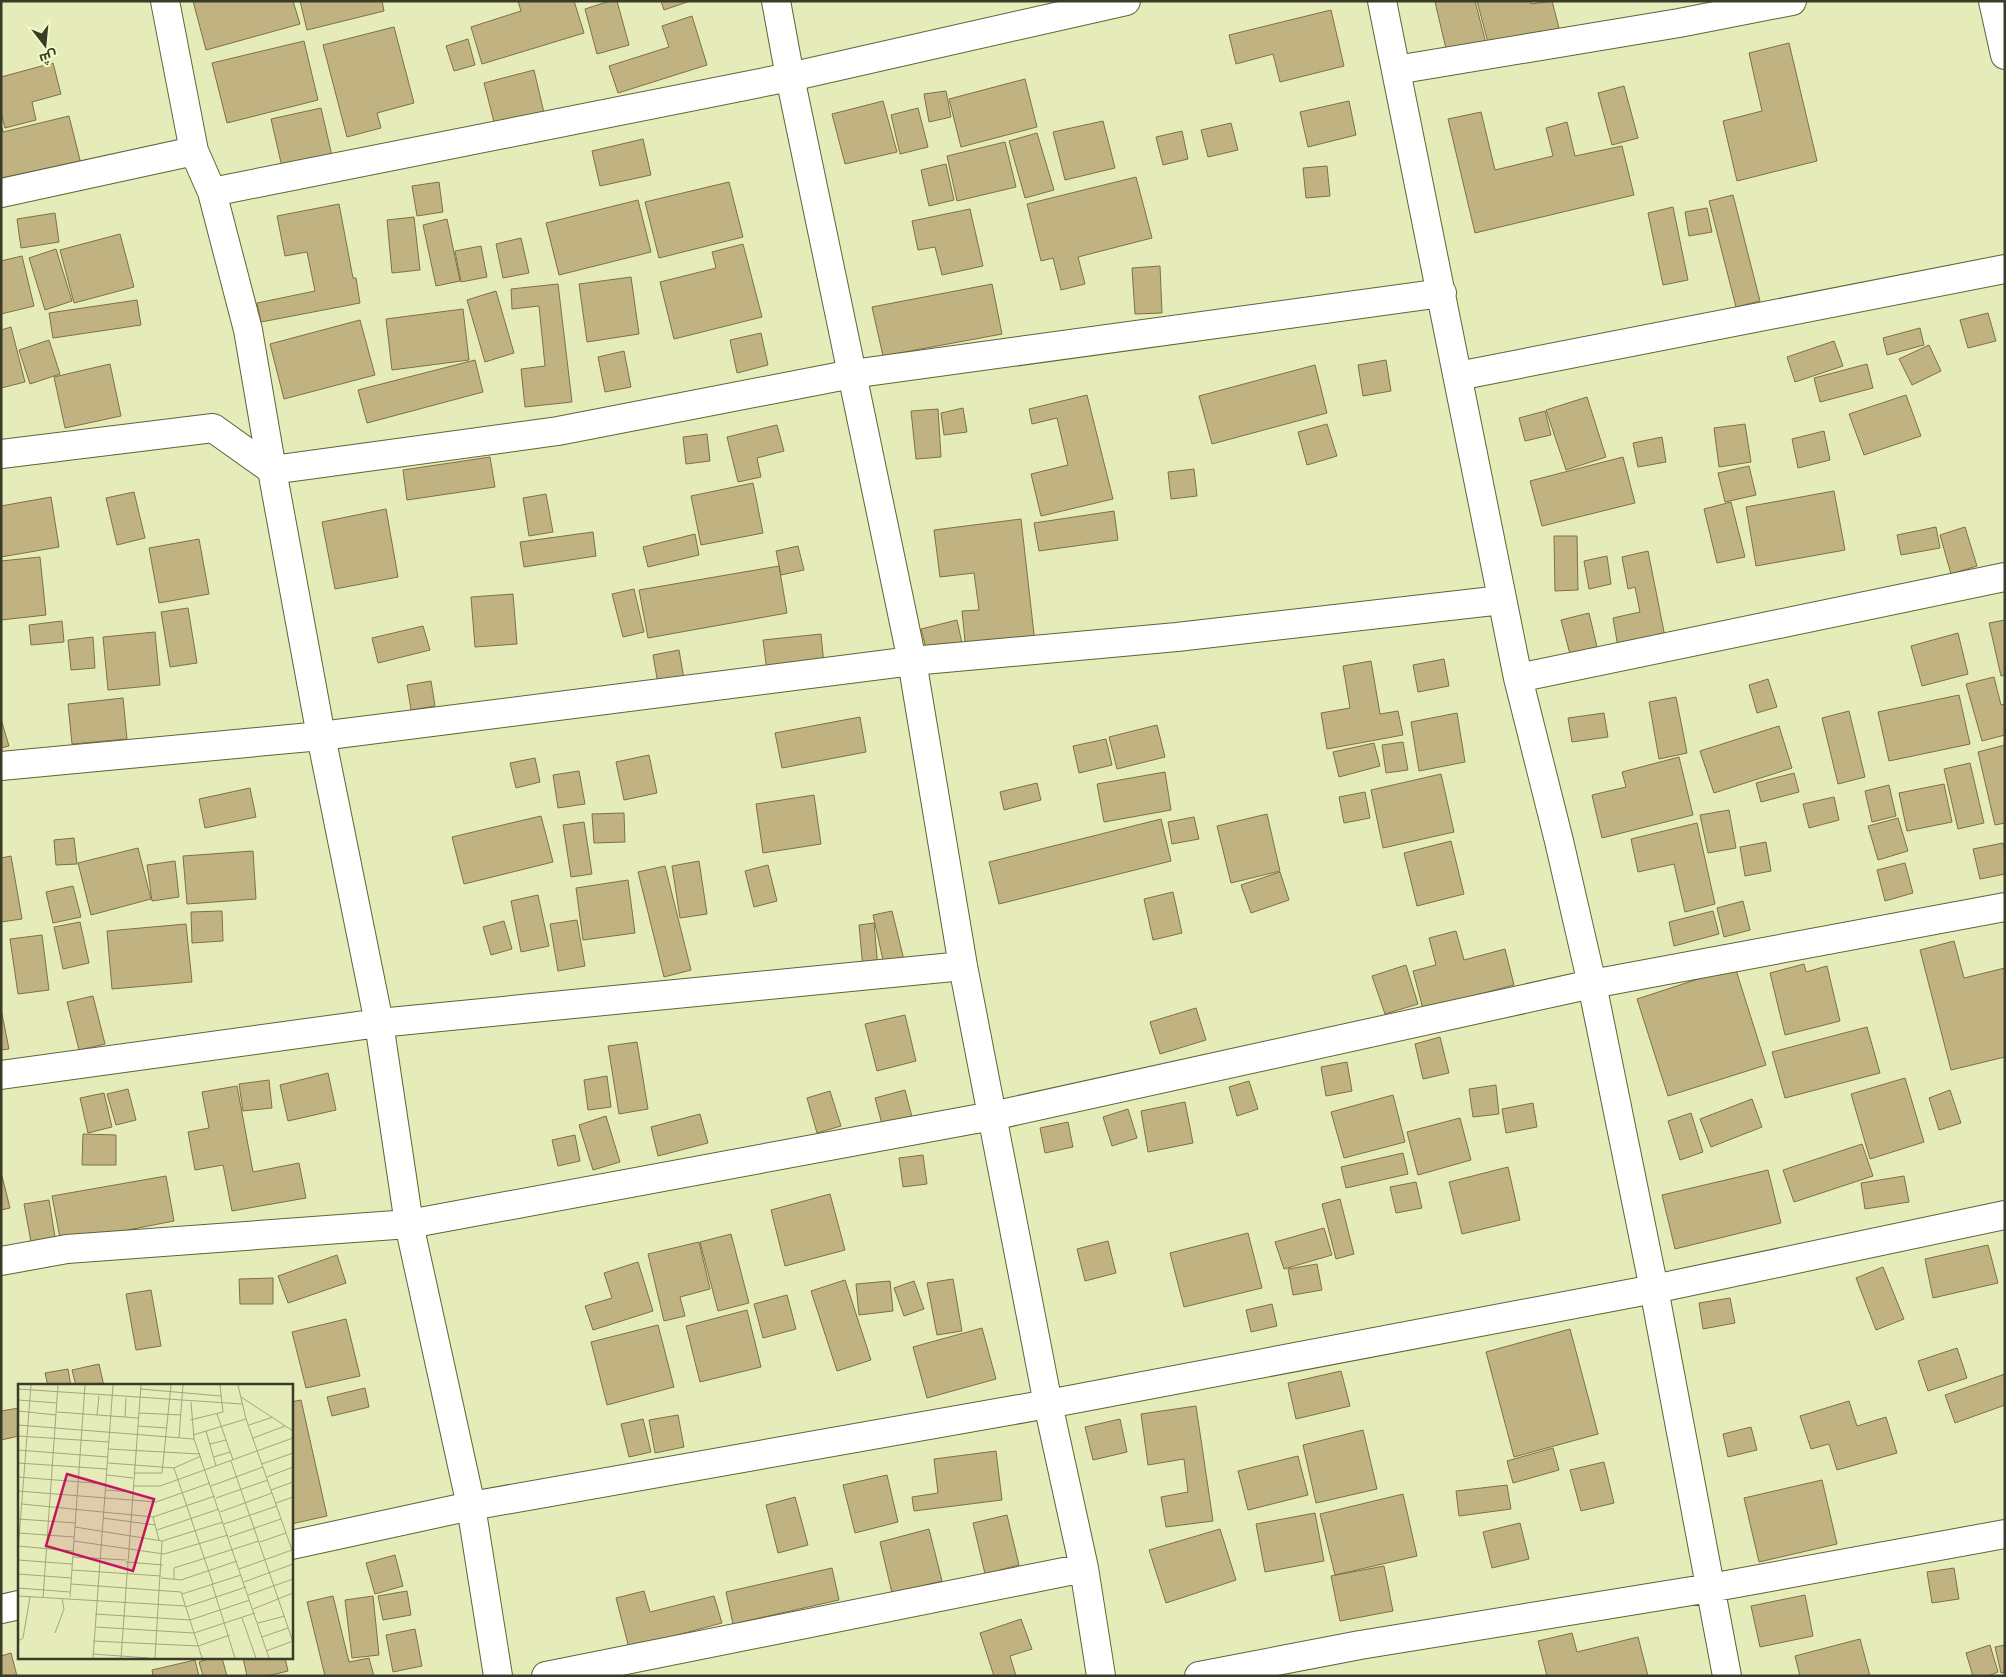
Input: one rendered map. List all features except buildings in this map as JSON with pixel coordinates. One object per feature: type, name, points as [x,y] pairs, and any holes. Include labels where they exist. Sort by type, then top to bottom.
[{"type":"street","points":[[165,1],[194,151],[212,192],[248,330],[321,736],[378,1023],[409,1224],[470,1506],[498,1676]]},
{"type":"street","points":[[776,1],[912,661],[964,966],[1048,1404],[1084,1568],[1101,1676]]},
{"type":"street","points":[[212,192],[790,76],[1126,1]]},
{"type":"street","points":[[1382,1],[1518,678],[1559,841],[1592,984],[1654,1290],[1727,1676]]},
{"type":"street","points":[[1396,70],[1680,23],[1792,1]]},
{"type":"street","points":[[1993,1],[2005,55]]},
{"type":"street","points":[[1,193],[194,151]]},
{"type":"street","points":[[1458,376],[2005,269]]},
{"type":"street","points":[[1,454],[213,428],[272,470],[558,431],[852,374],[1442,293]]},
{"type":"street","points":[[1518,678],[2005,577]]},
{"type":"street","points":[[1,766],[321,736],[912,661],[1176,638],[1502,600]]},
{"type":"street","points":[[1,1261],[67,1250],[409,1224],[992,1116],[1592,984],[2005,907]]},
{"type":"street","points":[[1,1075],[378,1023],[964,966]]},
{"type":"street","points":[[292,1545],[470,1506],[1048,1404],[1654,1290],[2005,1215]]},
{"type":"street","points":[[1199,1676],[1360,1645],[1710,1588],[2005,1534]]},
{"type":"street","points":[[546,1676],[1084,1568]]},
{"type":"street","points":[[1,1609],[18,1605]]}]
